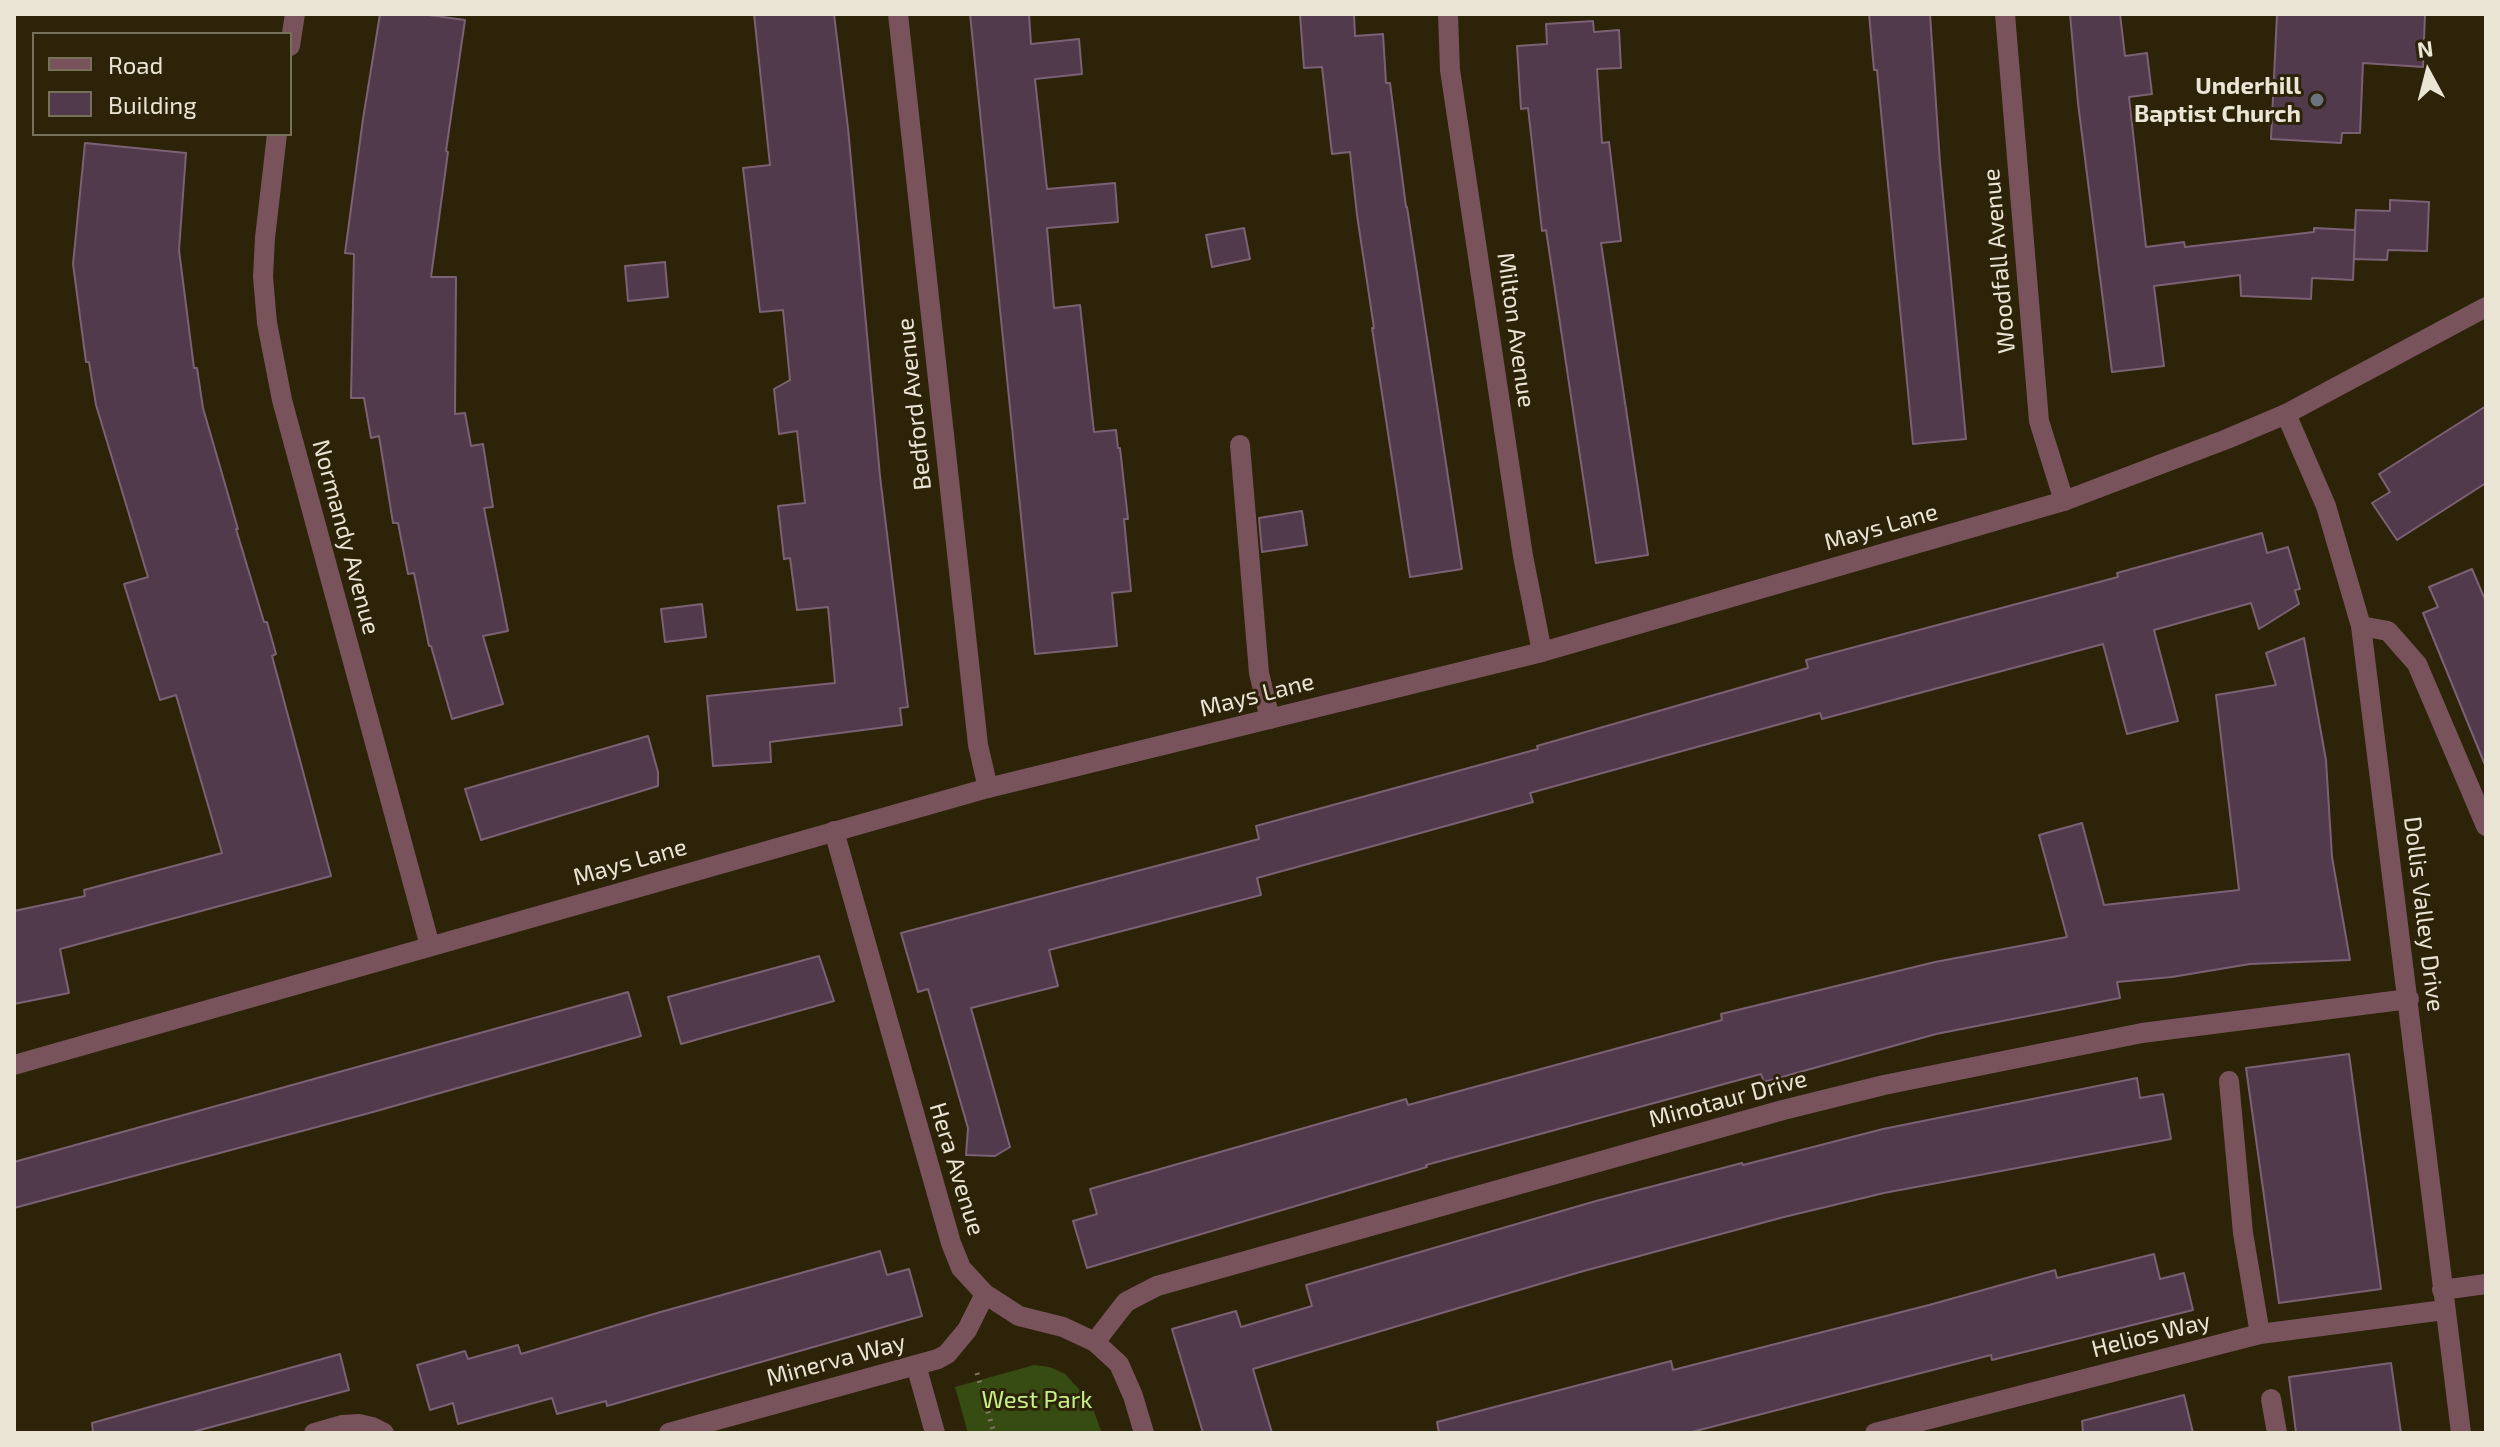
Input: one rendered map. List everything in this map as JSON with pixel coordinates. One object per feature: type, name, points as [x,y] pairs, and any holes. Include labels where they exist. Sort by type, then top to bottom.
[{"type":"street","name":"Bedford Avenue","points":[[898,14],[978,745],[988,788]]},
{"type":"street","name":"Milton Avenue","points":[[1448,14],[1450,70],[1523,556],[1542,652]]},
{"type":"street","name":"Woodfall Avenue","points":[[2005,14],[2039,421],[2064,501]]},
{"type":"street","name":"Normandy Avenue","points":[[277,136],[265,238],[263,277],[267,323],[282,400],[430,946]]},
{"type":"street","name":"Mays Lane","points":[[14,1065],[988,788],[1542,652],[2064,501],[2286,414],[2486,307]]},
{"type":"street","name":"Dollis Valley Drive","points":[[2286,414],[2326,506],[2361,626],[2461,1433]]},
{"type":"street","points":[[1240,445],[1259,673],[1270,719]]},
{"type":"street","points":[[2361,626],[2388,631],[2417,664],[2486,826]]},
{"type":"street","name":"Hera Avenue","points":[[834,831],[951,1243],[961,1268],[985,1294],[1019,1316],[1063,1327],[1095,1342],[1119,1364],[1144,1433]]},
{"type":"street","name":"Minotaur Drive","points":[[1095,1342],[1126,1302],[1157,1286],[1783,1110],[1884,1085],[2142,1033],[2409,999]]},
{"type":"street","points":[[2229,1081],[2243,1233],[2260,1334]]},
{"type":"street","name":"Helios Way","points":[[1875,1433],[2260,1334],[2443,1300],[2486,1284]]},
{"type":"street","name":"Minerva Way","points":[[669,1433],[938,1359],[947,1354],[967,1330],[985,1294]]},
{"type":"street","points":[[916,1365],[935,1433]]},
{"type":"street","points":[[2271,1399],[2277,1433]]},
{"type":"street","points":[[314,1433],[359,1424],[384,1433]]},
{"type":"path","points":[[977,1373],[994,1433]]},
{"type":"green space","name":"West Park","points":[[1034,1365],[1050,1367],[1065,1374],[1090,1401],[1102,1433],[968,1433],[955,1387]]},
{"type":"building","points":[[380,14],[421,14],[465,20],[431,277],[456,277],[455,414],[465,413],[471,446],[483,444],[493,507],[484,508],[508,631],[483,636],[503,704],[452,719],[429,646],[414,573],[408,574],[398,523],[393,523],[379,436],[371,438],[364,398],[351,398],[354,254],[345,253]]},
{"type":"building","points":[[754,14],[834,14],[848,128],[880,476],[908,707],[900,708],[902,725],[770,742],[771,762],[713,766],[707,696],[835,683],[828,607],[797,610],[790,558],[784,559],[778,506],[805,503],[797,431],[779,434],[774,389],[790,380],[783,310],[760,312],[743,168],[770,165]]},
{"type":"building","points":[[970,14],[1029,14],[1031,44],[1079,39],[1082,74],[1035,79],[1047,189],[1115,183],[1118,222],[1047,228],[1054,308],[1080,305],[1094,432],[1116,430],[1120,448],[1128,519],[1124,519],[1131,591],[1112,593],[1117,646],[1035,654]]},
{"type":"building","points":[[1300,14],[1354,14],[1355,36],[1383,34],[1386,83],[1390,83],[1462,569],[1410,577],[1372,328],[1350,152],[1332,154],[1322,67],[1304,68]]},
{"type":"building","points":[[1869,14],[1930,14],[1940,163],[1966,439],[1913,444]]},
{"type":"building","points":[[2070,14],[2120,14],[2125,56],[2147,53],[2152,94],[2129,97],[2146,247],[2184,242],[2185,247],[2314,232],[2314,228],[2355,230],[2356,210],[2390,211],[2390,200],[2429,202],[2427,251],[2388,250],[2387,260],[2354,259],[2355,231],[2353,280],[2312,278],[2311,299],[2241,296],[2240,275],[2154,286],[2164,366],[2112,372],[2078,103]]},
{"type":"building","name":"Underhill Baptist Church","points":[[2277,14],[2425,14],[2423,67],[2363,63],[2360,133],[2342,133],[2341,143],[2271,139]]},
{"type":"building","points":[[1593,21],[1594,32],[1619,30],[1621,68],[1597,69],[1602,143],[1609,142],[1621,241],[1601,243],[1648,555],[1596,563],[1546,230],[1542,231],[1528,108],[1521,109],[1517,46],[1547,44],[1546,24]]},
{"type":"building","points":[[85,143],[186,153],[179,250],[194,368],[197,368],[203,408],[236,529],[276,654],[272,656],[331,876],[60,949],[69,993],[14,1004],[14,911],[85,896],[84,890],[222,853],[176,695],[160,700],[124,584],[148,577],[96,405],[89,362],[86,362],[73,264]]},
{"type":"building","points":[[1244,228],[1250,259],[1212,267],[1206,235]]},
{"type":"building","points":[[665,262],[668,297],[628,301],[625,266]]},
{"type":"building","points":[[2486,406],[2486,483],[2397,540],[2372,503],[2390,492],[2379,474]]},
{"type":"building","points":[[1302,511],[1307,545],[1262,552],[1259,518]]},
{"type":"building","points":[[2262,533],[2267,553],[2288,547],[2300,589],[2295,590],[2299,604],[2259,629],[2251,603],[2154,630],[2178,721],[2127,734],[2103,644],[1822,719],[1820,713],[1530,793],[1533,802],[1257,878],[1261,895],[1049,950],[1058,986],[971,1008],[1010,1147],[995,1156],[966,1155],[968,1128],[928,989],[918,992],[901,933],[1259,839],[1256,826],[1538,749],[1537,746],[1808,668],[1806,660],[2118,577],[2117,573]]},
{"type":"building","points":[[2472,569],[2486,602],[2485,765],[2423,613],[2438,607],[2429,587]]},
{"type":"building","points":[[702,604],[706,637],[665,642],[661,609]]},
{"type":"building","points":[[2304,638],[2326,760],[2332,857],[2350,960],[2250,964],[2172,977],[2117,982],[2120,998],[1936,1034],[1764,1082],[1761,1074],[1426,1165],[1087,1268],[1073,1221],[1097,1214],[1090,1189],[1406,1099],[1408,1105],[1722,1020],[1721,1014],[1935,962],[2067,937],[2039,835],[2082,823],[2104,905],[2239,890],[2216,695],[2276,685],[2266,653]]},
{"type":"building","points":[[648,736],[658,772],[658,786],[481,840],[465,789]]},
{"type":"building","points":[[819,956],[834,1001],[681,1044],[668,997]]},
{"type":"building","points":[[628,992],[641,1036],[14,1208],[14,1162]]},
{"type":"building","points":[[2349,1054],[2381,1289],[2279,1303],[2246,1068]]},
{"type":"building","points":[[2137,1078],[2140,1098],[2163,1094],[2171,1139],[1884,1193],[1784,1217],[1580,1272],[1253,1369],[1272,1433],[1203,1433],[1172,1329],[1236,1311],[1241,1327],[1312,1306],[1306,1285],[1596,1201],[1742,1163],[1883,1129]]},
{"type":"building","points":[[880,1251],[887,1275],[909,1269],[922,1316],[607,1406],[606,1401],[557,1414],[552,1398],[458,1424],[453,1403],[430,1410],[417,1365],[465,1351],[468,1359],[518,1345],[521,1354]]},
{"type":"building","points":[[2154,1254],[2160,1279],[2184,1273],[2193,1310],[1992,1360],[1991,1355],[1688,1433],[1439,1433],[1437,1422],[1671,1361],[1673,1370],[2055,1270],[2057,1278]]},
{"type":"building","points":[[340,1354],[349,1390],[189,1433],[93,1433],[92,1423]]},
{"type":"building","points":[[2391,1363],[2401,1433],[2296,1433],[2289,1377]]},
{"type":"building","points":[[2184,1395],[2193,1433],[2083,1433],[2082,1421]]},
{"type":"place","name":"Underhill Baptist Church","points":[[2317,100]]}]
